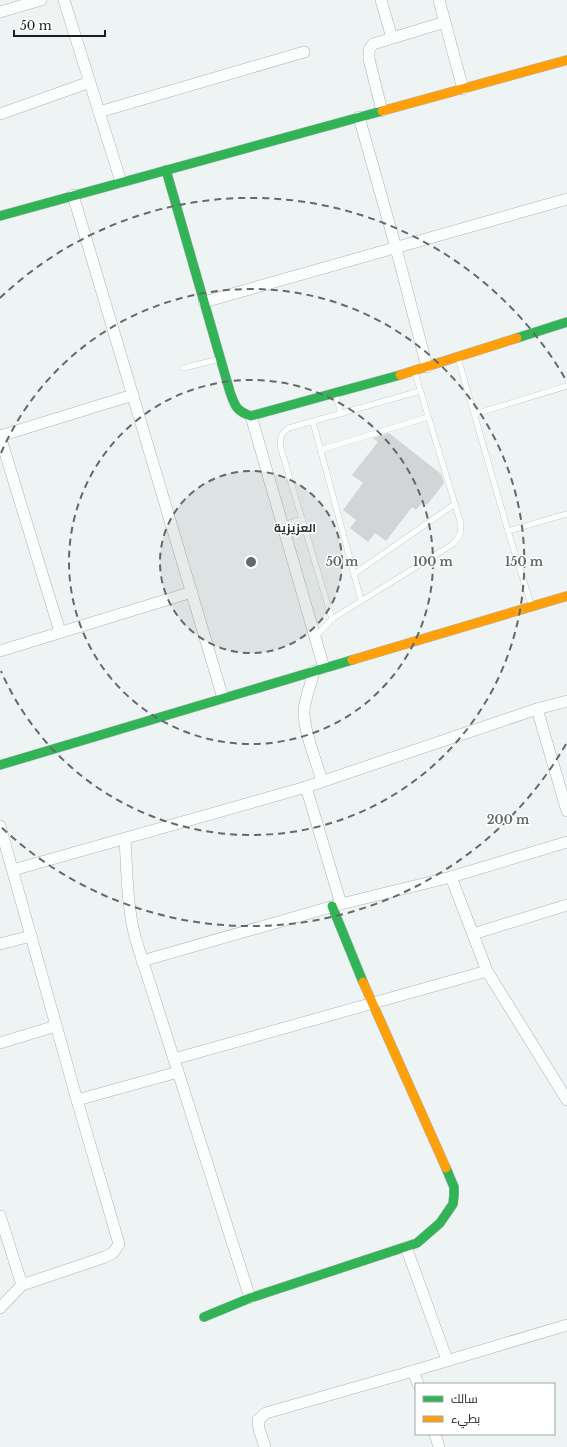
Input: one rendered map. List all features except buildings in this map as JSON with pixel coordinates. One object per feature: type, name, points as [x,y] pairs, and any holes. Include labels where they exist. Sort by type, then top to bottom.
[{"type":"street","points":[[0,12],[41,0]]},
{"type":"street","points":[[64,0],[121,182]]},
{"type":"street","points":[[381,0],[392,38]]},
{"type":"street","points":[[439,0],[463,89]]},
{"type":"street","points":[[382,111],[369,59],[369,50],[373,44],[445,22]]},
{"type":"street","points":[[99,112],[304,52]]},
{"type":"street","points":[[0,216],[567,60]]},
{"type":"street","points":[[0,114],[90,82]]},
{"type":"street","points":[[359,117],[396,248],[427,367]]},
{"type":"street","points":[[166,170],[220,359],[235,405],[241,413],[251,416],[414,371],[567,322]]},
{"type":"street","points":[[73,195],[223,698]]},
{"type":"street","points":[[204,302],[567,199]]},
{"type":"street","points":[[60,632],[0,436],[133,395]]},
{"type":"street","points":[[251,416],[315,637],[319,670],[305,702],[304,712],[305,723],[322,781]]},
{"type":"street","points":[[0,651],[192,592]]},
{"type":"street","points":[[0,765],[567,596]]},
{"type":"street","points":[[13,870],[306,787],[537,709],[567,701]]},
{"type":"street","points":[[537,709],[567,811]]},
{"type":"street","points":[[204,1317],[250,1298],[417,1243],[426,1236],[450,1211],[454,1199],[454,1186],[450,1176],[371,1003],[336,905],[306,787]]},
{"type":"street","points":[[0,826],[119,1244],[113,1253],[105,1257],[22,1285],[0,1308]]},
{"type":"street","points":[[125,839],[130,917],[142,961],[250,1298]]},
{"type":"street","points":[[142,961],[336,905],[451,877],[567,842]]},
{"type":"street","points":[[451,877],[487,971],[567,1100]]},
{"type":"street","points":[[473,934],[567,906]]},
{"type":"street","points":[[0,944],[31,936]]},
{"type":"street","points":[[174,1059],[487,971]]},
{"type":"street","points":[[0,1043],[56,1026]]},
{"type":"street","points":[[77,1100],[178,1072]]},
{"type":"street","points":[[0,1216],[22,1285]]},
{"type":"street","points":[[406,1247],[447,1360]]},
{"type":"street","points":[[265,1447],[258,1420],[266,1413],[567,1325]]},
{"type":"street","points":[[413,1371],[418,1383]]},
{"type":"street","points":[[435,1435],[439,1447]]},
{"type":"lane","points":[[458,357],[508,531],[532,607]]},
{"type":"lane","points":[[183,368],[220,359]]},
{"type":"lane","points":[[315,637],[332,619],[453,544],[460,535],[460,524],[414,371]]},
{"type":"lane","points":[[475,414],[567,386]]},
{"type":"lane","points":[[332,619],[281,449],[280,439],[282,433],[289,428],[420,391]]},
{"type":"lane","points":[[335,393],[341,414]]},
{"type":"lane","points":[[320,450],[428,416]]},
{"type":"lane","points":[[313,422],[361,600]]},
{"type":"lane","points":[[354,574],[454,504]]},
{"type":"lane","points":[[508,531],[567,514]]},
{"type":"lane","points":[[283,526],[302,519]]},
{"type":"traffic: fast","points":[[0,216],[382,111]]},
{"type":"traffic: fast","points":[[166,170],[230,392],[239,410],[251,416],[400,375]]},
{"type":"traffic: fast","points":[[517,338],[567,322]]},
{"type":"traffic: fast","points":[[0,765],[352,660]]},
{"type":"traffic: fast","points":[[332,906],[363,982]]},
{"type":"traffic: fast","points":[[204,1317],[250,1298],[417,1243],[440,1223],[453,1204],[454,1187],[446,1168]]},
{"type":"traffic: slow","points":[[382,111],[567,60]]},
{"type":"traffic: slow","points":[[400,375],[517,338]]},
{"type":"traffic: slow","points":[[352,660],[567,596]]},
{"type":"traffic: slow","points":[[363,982],[446,1168]]},
{"type":"district","name":"العزيزية","points":[[295,527]]}]
